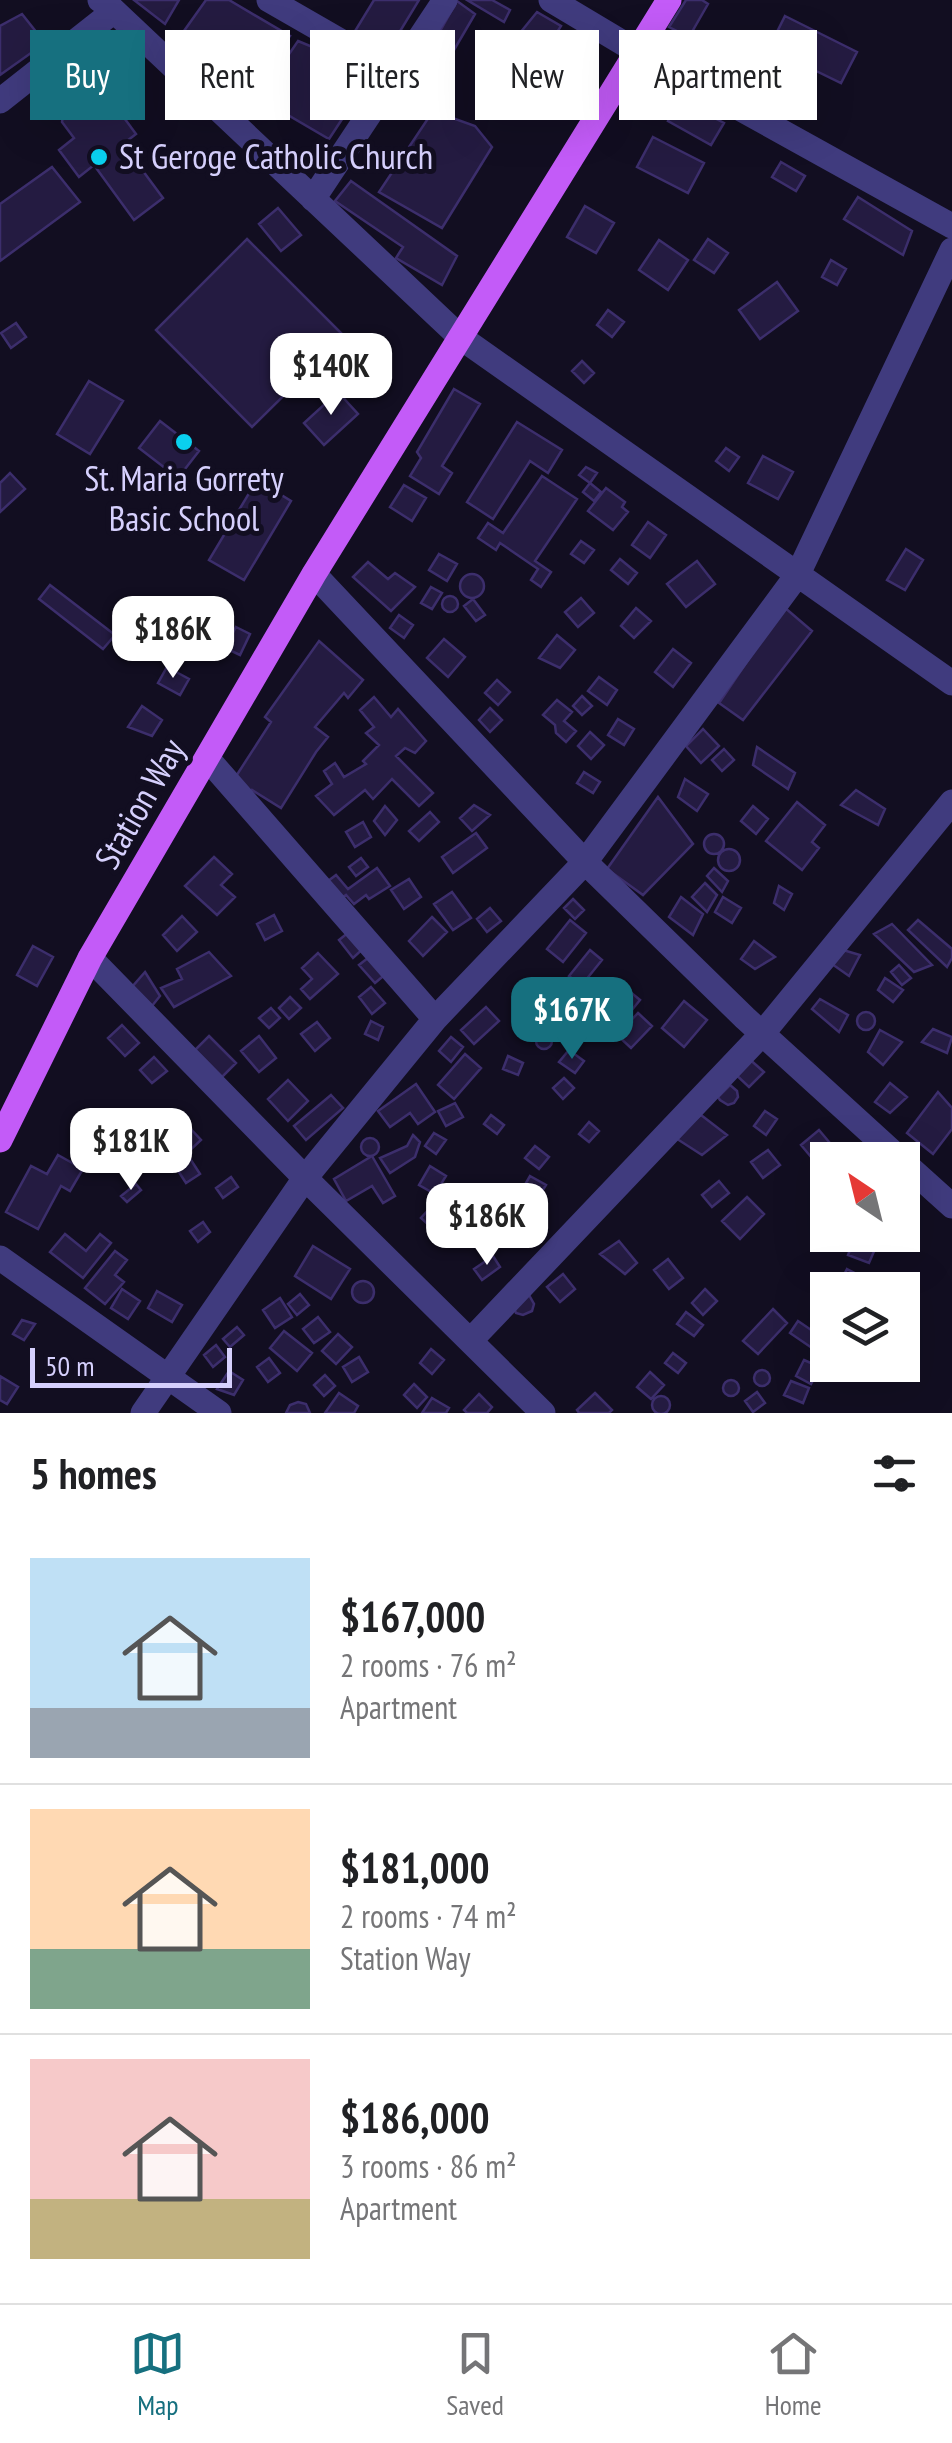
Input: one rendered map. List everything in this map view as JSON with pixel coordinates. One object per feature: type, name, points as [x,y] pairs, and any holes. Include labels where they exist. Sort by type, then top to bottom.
[{"type":"main road","name":"Station Way","points":[[651,30],[669,0]]},
{"type":"main road","name":"Station Way","points":[[0,1140],[90,958],[314,574],[619,82]]},
{"type":"street","points":[[269,0],[321,30]]},
{"type":"street","points":[[425,30],[445,0]]},
{"type":"street","points":[[552,0],[619,41]]},
{"type":"street","points":[[0,100],[107,5],[460,337],[952,683]]},
{"type":"street","points":[[313,199],[365,120]]},
{"type":"street","points":[[761,120],[952,226]]},
{"type":"street","points":[[143,1413],[305,1178],[436,1020],[585,862],[798,574],[952,250]]},
{"type":"street","points":[[314,574],[585,862],[762,1034],[881,1142]]},
{"type":"street","points":[[207,758],[436,1020]]},
{"type":"street","points":[[471,1340],[762,1034],[952,802]]},
{"type":"street","points":[[90,958],[543,1413]]},
{"type":"street","points":[[920,1177],[952,1206]]},
{"type":"street","points":[[0,1258],[219,1413]]},
{"type":"building","points":[[134,0],[179,0],[165,24]]},
{"type":"building","points":[[206,0],[229,0],[280,30],[185,30]]},
{"type":"building","points":[[374,0],[419,0],[401,30],[356,30]]},
{"type":"building","points":[[467,0],[492,0],[510,10],[504,22]]},
{"type":"building","points":[[686,0],[708,4],[693,30],[669,27]]},
{"type":"building","points":[[457,1],[475,14],[455,48],[455,30],[441,30]]},
{"type":"building","points":[[537,12],[561,26],[558,30],[522,30]]},
{"type":"building","points":[[22,14],[35,30],[30,30],[30,54],[0,75],[0,26]]},
{"type":"building","points":[[785,16],[813,30],[778,30]]},
{"type":"building","points":[[817,32],[857,52],[841,83],[817,71]]},
{"type":"building","points":[[298,41],[310,46],[310,120],[341,120],[329,139],[290,116],[290,53]]},
{"type":"building","points":[[455,119],[475,126],[492,147],[442,228],[379,192],[427,120]]},
{"type":"building","name":"St Geroge Catholic Church","points":[[126,120],[136,134],[123,144],[163,198],[134,220],[94,165],[79,177],[59,150],[74,138],[62,122]]},
{"type":"building","points":[[718,120],[724,123],[711,145],[668,121]]},
{"type":"building","points":[[653,137],[704,163],[688,193],[637,167]]},
{"type":"building","points":[[781,162],[805,176],[796,191],[772,177]]},
{"type":"building","points":[[52,167],[80,202],[0,261],[0,204]]},
{"type":"building","points":[[351,181],[457,256],[442,285],[396,258],[403,247],[335,201]]},
{"type":"building","points":[[858,197],[912,231],[903,255],[844,219]]},
{"type":"building","points":[[585,206],[614,223],[596,253],[567,237]]},
{"type":"building","points":[[278,208],[301,235],[281,251],[259,224]]},
{"type":"building","points":[[247,239],[344,336],[252,427],[156,330]]},
{"type":"building","points":[[708,239],[728,253],[714,273],[694,260]]},
{"type":"building","points":[[659,240],[688,260],[668,290],[639,270]]},
{"type":"building","points":[[831,260],[846,269],[837,285],[822,277]]},
{"type":"building","points":[[777,282],[798,311],[760,339],[739,310]]},
{"type":"building","points":[[608,310],[624,322],[612,337],[597,325]]},
{"type":"building","points":[[16,323],[26,337],[11,348],[1,333]]},
{"type":"building","points":[[582,361],[594,373],[584,383],[572,371]]},
{"type":"building","points":[[89,381],[123,401],[90,454],[57,434]]},
{"type":"building","points":[[454,389],[480,404],[442,466],[452,473],[439,494],[410,476],[421,458],[417,452]]},
{"type":"building","points":[[338,392],[358,414],[324,445],[304,423]]},
{"type":"building","points":[[160,421],[199,451],[178,478],[139,448]]},
{"type":"building","points":[[517,422],[562,450],[548,473],[530,461],[493,519],[467,502]]},
{"type":"building","points":[[726,448],[739,457],[729,471],[716,461]]},
{"type":"building","points":[[763,456],[793,472],[778,499],[748,483]]},
{"type":"building","points":[[586,467],[597,473],[590,483],[579,475]]},
{"type":"building","points":[[10,473],[25,489],[0,512],[0,483]]},
{"type":"building","points":[[542,476],[577,499],[535,561],[551,572],[541,587],[531,580],[538,569],[500,543],[496,550],[478,538],[488,523],[503,533]]},
{"type":"building","points":[[257,480],[291,501],[244,580],[209,560]]},
{"type":"building","points":[[590,483],[601,492],[594,501],[583,492]]},
{"type":"building","points":[[404,485],[426,498],[412,521],[390,507]]},
{"type":"building","points":[[606,488],[625,502],[622,507],[628,512],[613,530],[588,511]]},
{"type":"building","points":[[648,522],[666,535],[650,558],[632,545]]},
{"type":"building","points":[[581,541],[594,550],[584,563],[571,554]]},
{"type":"building","points":[[906,549],[923,560],[905,590],[887,580]]},
{"type":"building","points":[[439,554],[457,564],[447,581],[429,570]]},
{"type":"building","points":[[620,559],[637,573],[628,584],[611,570]]},
{"type":"building","points":[[697,561],[715,584],[686,607],[667,584]]},
{"type":"building","points":[[368,562],[388,579],[395,573],[415,587],[391,611],[353,577]]},
{"type":"building","points":[[472,574],[481,577],[481,595],[472,598],[463,595],[460,586],[463,577]]},
{"type":"building","points":[[50,585],[115,635],[103,649],[39,599]]},
{"type":"building","points":[[431,587],[442,593],[432,609],[421,603]]},
{"type":"building","points":[[450,596],[458,604],[450,612],[442,604]]},
{"type":"building","points":[[581,598],[594,613],[578,627],[565,612]]},
{"type":"building","points":[[473,599],[485,615],[476,621],[464,606]]},
{"type":"building","points":[[784,607],[812,631],[743,720],[719,703]]},
{"type":"building","points":[[636,608],[651,621],[634,638],[621,626]]},
{"type":"building","points":[[399,615],[413,625],[404,638],[390,628]]},
{"type":"building","points":[[236,627],[250,634],[240,655],[225,648]]},
{"type":"building","points":[[557,635],[575,650],[560,668],[539,658]]},
{"type":"building","points":[[444,639],[465,657],[448,677],[427,658]]},
{"type":"building","points":[[319,641],[363,680],[348,698],[344,693],[315,727],[328,737],[281,808],[252,790],[247,796],[231,784],[271,722],[265,717]]},
{"type":"building","points":[[673,649],[691,663],[673,687],[655,672]]},
{"type":"building","points":[[167,667],[189,679],[180,695],[158,683]]},
{"type":"building","points":[[599,677],[617,690],[607,705],[588,691]]},
{"type":"building","points":[[497,680],[510,692],[498,705],[485,693]]},
{"type":"building","points":[[582,696],[592,706],[582,715],[573,706]]},
{"type":"building","points":[[374,697],[391,717],[398,709],[426,741],[415,753],[405,748],[396,756],[433,793],[419,806],[392,779],[373,799],[365,790],[334,815],[316,796],[332,784],[324,771],[335,763],[344,777],[366,764],[363,761],[379,745],[366,733],[374,727],[360,710]]},
{"type":"building","points":[[557,700],[572,712],[564,721],[576,731],[566,742],[543,715]]},
{"type":"building","points":[[142,706],[162,720],[152,736],[128,727]]},
{"type":"building","points":[[490,708],[502,720],[490,732],[479,720]]},
{"type":"building","points":[[618,719],[634,729],[624,745],[608,735]]},
{"type":"building","points":[[703,729],[719,746],[701,763],[686,746]]},
{"type":"building","points":[[590,732],[604,745],[591,759],[578,746]]},
{"type":"building","points":[[757,747],[795,773],[788,789],[753,765]]},
{"type":"building","points":[[724,749],[734,760],[722,771],[712,760]]},
{"type":"building","points":[[584,772],[600,782],[593,793],[577,783]]},
{"type":"building","points":[[685,779],[708,794],[697,811],[678,797]]},
{"type":"building","points":[[856,790],[885,809],[878,825],[841,805]]},
{"type":"building","points":[[658,797],[693,844],[643,895],[607,869]]},
{"type":"building","points":[[797,802],[825,825],[812,842],[819,848],[802,870],[766,841]]},
{"type":"building","points":[[474,805],[490,815],[472,831],[460,818]]},
{"type":"building","points":[[385,806],[397,820],[385,835],[374,821]]},
{"type":"building","points":[[753,806],[768,819],[756,834],[741,821]]},
{"type":"building","points":[[430,812],[439,822],[419,841],[409,831]]},
{"type":"building","points":[[363,822],[371,837],[355,847],[346,832]]},
{"type":"building","points":[[476,833],[487,848],[453,873],[442,857]]},
{"type":"building","points":[[710,834],[718,834],[724,844],[718,854],[710,854],[704,848],[704,840]]},
{"type":"building","points":[[729,849],[740,860],[729,871],[718,860]]},
{"type":"building","points":[[214,857],[232,874],[221,885],[235,897],[217,915],[185,886]]},
{"type":"building","points":[[361,858],[368,867],[356,876],[349,867]]},
{"type":"building","points":[[377,868],[390,886],[354,904],[346,895],[336,902],[324,884],[336,875],[348,889]]},
{"type":"building","points":[[714,868],[728,881],[722,892],[707,876]]},
{"type":"building","points":[[409,879],[421,897],[404,909],[391,890]]},
{"type":"building","points":[[705,883],[717,895],[707,912],[692,897]]},
{"type":"building","points":[[779,886],[792,894],[784,910],[774,903]]},
{"type":"building","points":[[452,892],[471,918],[453,930],[434,904]]},
{"type":"building","points":[[681,897],[703,914],[693,935],[669,917]]},
{"type":"building","points":[[723,897],[741,908],[732,923],[715,912]]},
{"type":"building","points":[[573,899],[584,910],[575,919],[564,908]]},
{"type":"building","points":[[490,908],[501,921],[487,932],[477,919]]},
{"type":"building","points":[[274,915],[282,931],[265,940],[257,924]]},
{"type":"building","points":[[182,916],[197,932],[177,951],[163,935]]},
{"type":"building","points":[[432,917],[447,932],[423,956],[409,941]]},
{"type":"building","points":[[570,920],[586,933],[563,962],[547,949]]},
{"type":"building","points":[[918,920],[952,949],[947,967],[908,930]]},
{"type":"building","points":[[892,924],[932,965],[914,972],[874,934]]},
{"type":"building","points":[[354,928],[367,945],[353,958],[339,940]]},
{"type":"building","points":[[754,941],[775,957],[755,969],[741,959]]},
{"type":"building","points":[[33,946],[53,957],[37,986],[17,975]]},
{"type":"building","points":[[590,950],[602,960],[581,986],[569,976]]},
{"type":"building","points":[[843,950],[860,955],[849,976],[832,964]]},
{"type":"building","points":[[209,952],[231,976],[174,1007],[161,988],[182,979],[177,969]]},
{"type":"building","points":[[318,953],[338,974],[310,999],[301,989],[312,979],[302,968]]},
{"type":"building","points":[[373,954],[388,972],[375,983],[359,965]]},
{"type":"building","points":[[899,965],[911,978],[902,985],[891,972]]},
{"type":"building","points":[[145,972],[160,996],[152,1006],[132,987]]},
{"type":"building","points":[[885,978],[903,990],[893,1002],[878,990]]},
{"type":"building","points":[[623,986],[640,1000],[627,1016],[610,1002]]},
{"type":"building","points":[[371,987],[385,1003],[372,1014],[359,997]]},
{"type":"building","points":[[290,997],[301,1008],[289,1019],[279,1008]]},
{"type":"building","points":[[820,999],[848,1015],[839,1032],[812,1009]]},
{"type":"building","points":[[684,1001],[707,1020],[684,1047],[662,1028]]},
{"type":"building","points":[[486,1007],[499,1021],[474,1044],[461,1030]]},
{"type":"building","points":[[271,1008],[280,1018],[269,1028],[259,1018]]},
{"type":"building","points":[[610,1008],[621,1020],[610,1032],[597,1021]]},
{"type":"building","points":[[866,1012],[875,1021],[866,1030],[857,1021]]},
{"type":"building","points":[[638,1013],[652,1026],[631,1048],[617,1035]]},
{"type":"building","points":[[371,1021],[383,1027],[378,1040],[365,1034]]},
{"type":"building","points":[[317,1022],[330,1038],[315,1051],[301,1034]]},
{"type":"building","points":[[122,1025],[139,1043],[125,1056],[108,1038]]},
{"type":"building","points":[[933,1029],[952,1037],[947,1053],[922,1042]]},
{"type":"building","points":[[880,1030],[902,1042],[883,1065],[868,1052]]},
{"type":"building","points":[[544,1033],[552,1041],[544,1049],[536,1041]]},
{"type":"building","points":[[209,1036],[236,1063],[222,1077],[195,1050]]},
{"type":"building","points":[[259,1036],[276,1058],[259,1072],[241,1051]]},
{"type":"building","points":[[451,1037],[463,1047],[451,1062],[439,1051]]},
{"type":"building","points":[[569,1050],[584,1061],[575,1073],[559,1062]]},
{"type":"building","points":[[465,1054],[481,1068],[454,1099],[438,1085]]},
{"type":"building","points":[[508,1056],[523,1063],[518,1075],[503,1069]]},
{"type":"building","points":[[154,1057],[167,1071],[152,1083],[140,1070]]},
{"type":"building","points":[[747,1057],[764,1072],[749,1087],[733,1072]]},
{"type":"building","points":[[564,1078],[574,1088],[563,1099],[553,1088]]},
{"type":"building","points":[[288,1080],[308,1101],[288,1121],[268,1099]]},
{"type":"building","points":[[890,1083],[907,1097],[890,1113],[875,1102]]},
{"type":"building","points":[[416,1084],[435,1112],[418,1124],[410,1113],[390,1127],[378,1111]]},
{"type":"building","points":[[730,1085],[738,1097],[728,1105],[718,1097]]},
{"type":"building","points":[[938,1092],[952,1108],[952,1129],[933,1154],[907,1133]]},
{"type":"building","points":[[331,1095],[343,1108],[306,1140],[294,1126]]},
{"type":"building","points":[[455,1103],[463,1117],[446,1126],[438,1111]]},
{"type":"building","points":[[765,1111],[777,1119],[766,1135],[754,1126]]},
{"type":"building","points":[[491,1115],[504,1125],[497,1134],[484,1124]]},
{"type":"building","points":[[701,1115],[727,1135],[702,1155],[674,1137]]},
{"type":"building","points":[[589,1122],[599,1131],[589,1142],[579,1134]]},
{"type":"building","points":[[188,1126],[201,1140],[186,1154],[173,1140]]},
{"type":"building","points":[[819,1130],[829,1142],[810,1142],[810,1156],[801,1145]]},
{"type":"building","points":[[434,1133],[446,1140],[436,1154],[425,1146]]},
{"type":"building","points":[[413,1135],[420,1142],[415,1157],[390,1173],[380,1158],[407,1146]]},
{"type":"building","points":[[370,1138],[379,1147],[370,1156],[361,1147]]},
{"type":"building","points":[[535,1146],[549,1157],[539,1169],[525,1158]]},
{"type":"building","points":[[768,1150],[780,1165],[763,1178],[751,1162]]},
{"type":"building","points":[[58,1155],[83,1169],[70,1191],[61,1186],[38,1229],[6,1212],[31,1166],[47,1174]]},
{"type":"building","points":[[372,1156],[395,1196],[383,1203],[372,1186],[346,1201],[334,1179]]},
{"type":"building","points":[[189,1157],[200,1174],[186,1183],[175,1166]]},
{"type":"building","points":[[430,1166],[446,1176],[435,1194],[419,1185]]},
{"type":"building","points":[[530,1176],[546,1185],[538,1198],[523,1188]]},
{"type":"building","points":[[231,1177],[238,1187],[223,1198],[216,1188]]},
{"type":"building","points":[[719,1181],[729,1193],[712,1207],[702,1195]]},
{"type":"building","points":[[136,1184],[141,1190],[127,1202],[121,1196]]},
{"type":"building","points":[[453,1189],[469,1197],[458,1215],[444,1206]]},
{"type":"building","points":[[747,1197],[764,1214],[740,1239],[722,1221]]},
{"type":"building","points":[[508,1203],[516,1206],[516,1222],[508,1225],[500,1222],[497,1214],[500,1206]]},
{"type":"building","points":[[431,1207],[444,1220],[434,1230],[421,1218]]},
{"type":"building","points":[[457,1216],[469,1226],[461,1236],[449,1227]]},
{"type":"building","points":[[203,1222],[210,1232],[198,1242],[190,1231]]},
{"type":"building","points":[[65,1234],[86,1251],[100,1234],[111,1243],[83,1278],[50,1252]]},
{"type":"building","points":[[619,1241],[637,1263],[625,1274],[600,1254]]},
{"type":"building","points":[[313,1246],[350,1269],[331,1299],[295,1276]]},
{"type":"building","points":[[115,1251],[127,1260],[115,1275],[124,1282],[105,1304],[85,1288]]},
{"type":"building","points":[[849,1252],[874,1252],[869,1263],[848,1255]]},
{"type":"building","points":[[493,1256],[500,1267],[482,1280],[474,1269]]},
{"type":"building","points":[[668,1259],[683,1278],[669,1289],[654,1270]]},
{"type":"building","points":[[563,1274],[575,1289],[560,1302],[547,1287]]},
{"type":"building","points":[[363,1281],[371,1284],[371,1300],[363,1303],[355,1300],[352,1292],[355,1284]]},
{"type":"building","points":[[122,1289],[140,1301],[128,1319],[111,1308]]},
{"type":"building","points":[[705,1289],[717,1301],[703,1315],[692,1303]]},
{"type":"building","points":[[157,1291],[182,1305],[172,1322],[148,1308]]},
{"type":"building","points":[[300,1294],[309,1305],[297,1315],[288,1304]]},
{"type":"building","points":[[529,1295],[534,1304],[532,1311],[516,1313],[513,1306]]},
{"type":"building","points":[[280,1298],[292,1317],[275,1328],[263,1310]]},
{"type":"building","points":[[773,1309],[787,1323],[758,1354],[743,1341]]},
{"type":"building","points":[[686,1312],[703,1325],[694,1336],[677,1324]]},
{"type":"building","points":[[318,1317],[330,1332],[314,1343],[303,1329]]},
{"type":"building","points":[[22,1320],[35,1324],[24,1340],[13,1334]]},
{"type":"building","points":[[798,1321],[810,1329],[810,1347],[790,1333]]},
{"type":"building","points":[[237,1327],[244,1335],[230,1347],[223,1339]]},
{"type":"building","points":[[284,1331],[312,1353],[297,1371],[270,1348]]},
{"type":"building","points":[[338,1334],[352,1347],[336,1364],[322,1351]]},
{"type":"building","points":[[216,1345],[225,1357],[213,1367],[204,1355]]},
{"type":"building","points":[[431,1349],[444,1360],[432,1374],[420,1363]]},
{"type":"building","points":[[673,1353],[686,1363],[678,1373],[665,1363]]},
{"type":"building","points":[[359,1357],[368,1372],[352,1382],[343,1367]]},
{"type":"building","points":[[269,1358],[280,1373],[268,1382],[257,1367]]},
{"type":"building","points":[[804,1360],[810,1363],[811,1384],[796,1376]]},
{"type":"building","points":[[762,1370],[770,1378],[762,1386],[754,1378]]},
{"type":"building","points":[[229,1371],[243,1380],[234,1395],[217,1389]]},
{"type":"building","points":[[650,1372],[664,1385],[651,1399],[637,1387]]},
{"type":"building","points":[[325,1375],[335,1386],[324,1396],[314,1385]]},
{"type":"building","points":[[0,1376],[18,1387],[7,1404],[0,1400]]},
{"type":"building","points":[[731,1380],[739,1388],[731,1396],[723,1388]]},
{"type":"building","points":[[791,1381],[809,1388],[803,1403],[784,1395]]},
{"type":"building","points":[[414,1384],[427,1397],[417,1408],[404,1395]]},
{"type":"building","points":[[757,1392],[765,1403],[753,1412],[745,1401]]},
{"type":"building","points":[[339,1393],[358,1406],[354,1413],[325,1413]]},
{"type":"building","points":[[595,1393],[612,1410],[579,1413],[577,1410]]},
{"type":"building","points":[[479,1394],[492,1407],[487,1413],[467,1413],[464,1410]]},
{"type":"building","points":[[432,1398],[449,1408],[446,1413],[422,1413]]},
{"type":"building","points":[[655,1399],[667,1399],[667,1411],[655,1411]]},
{"type":"building","points":[[306,1404],[310,1413],[286,1413],[290,1405]]},
{"type":"place","name":"St Geroge Catholic Church","points":[[99,157]]},
{"type":"place","name":"St. Maria Gorrety Basic School","points":[[184,442]]}]
